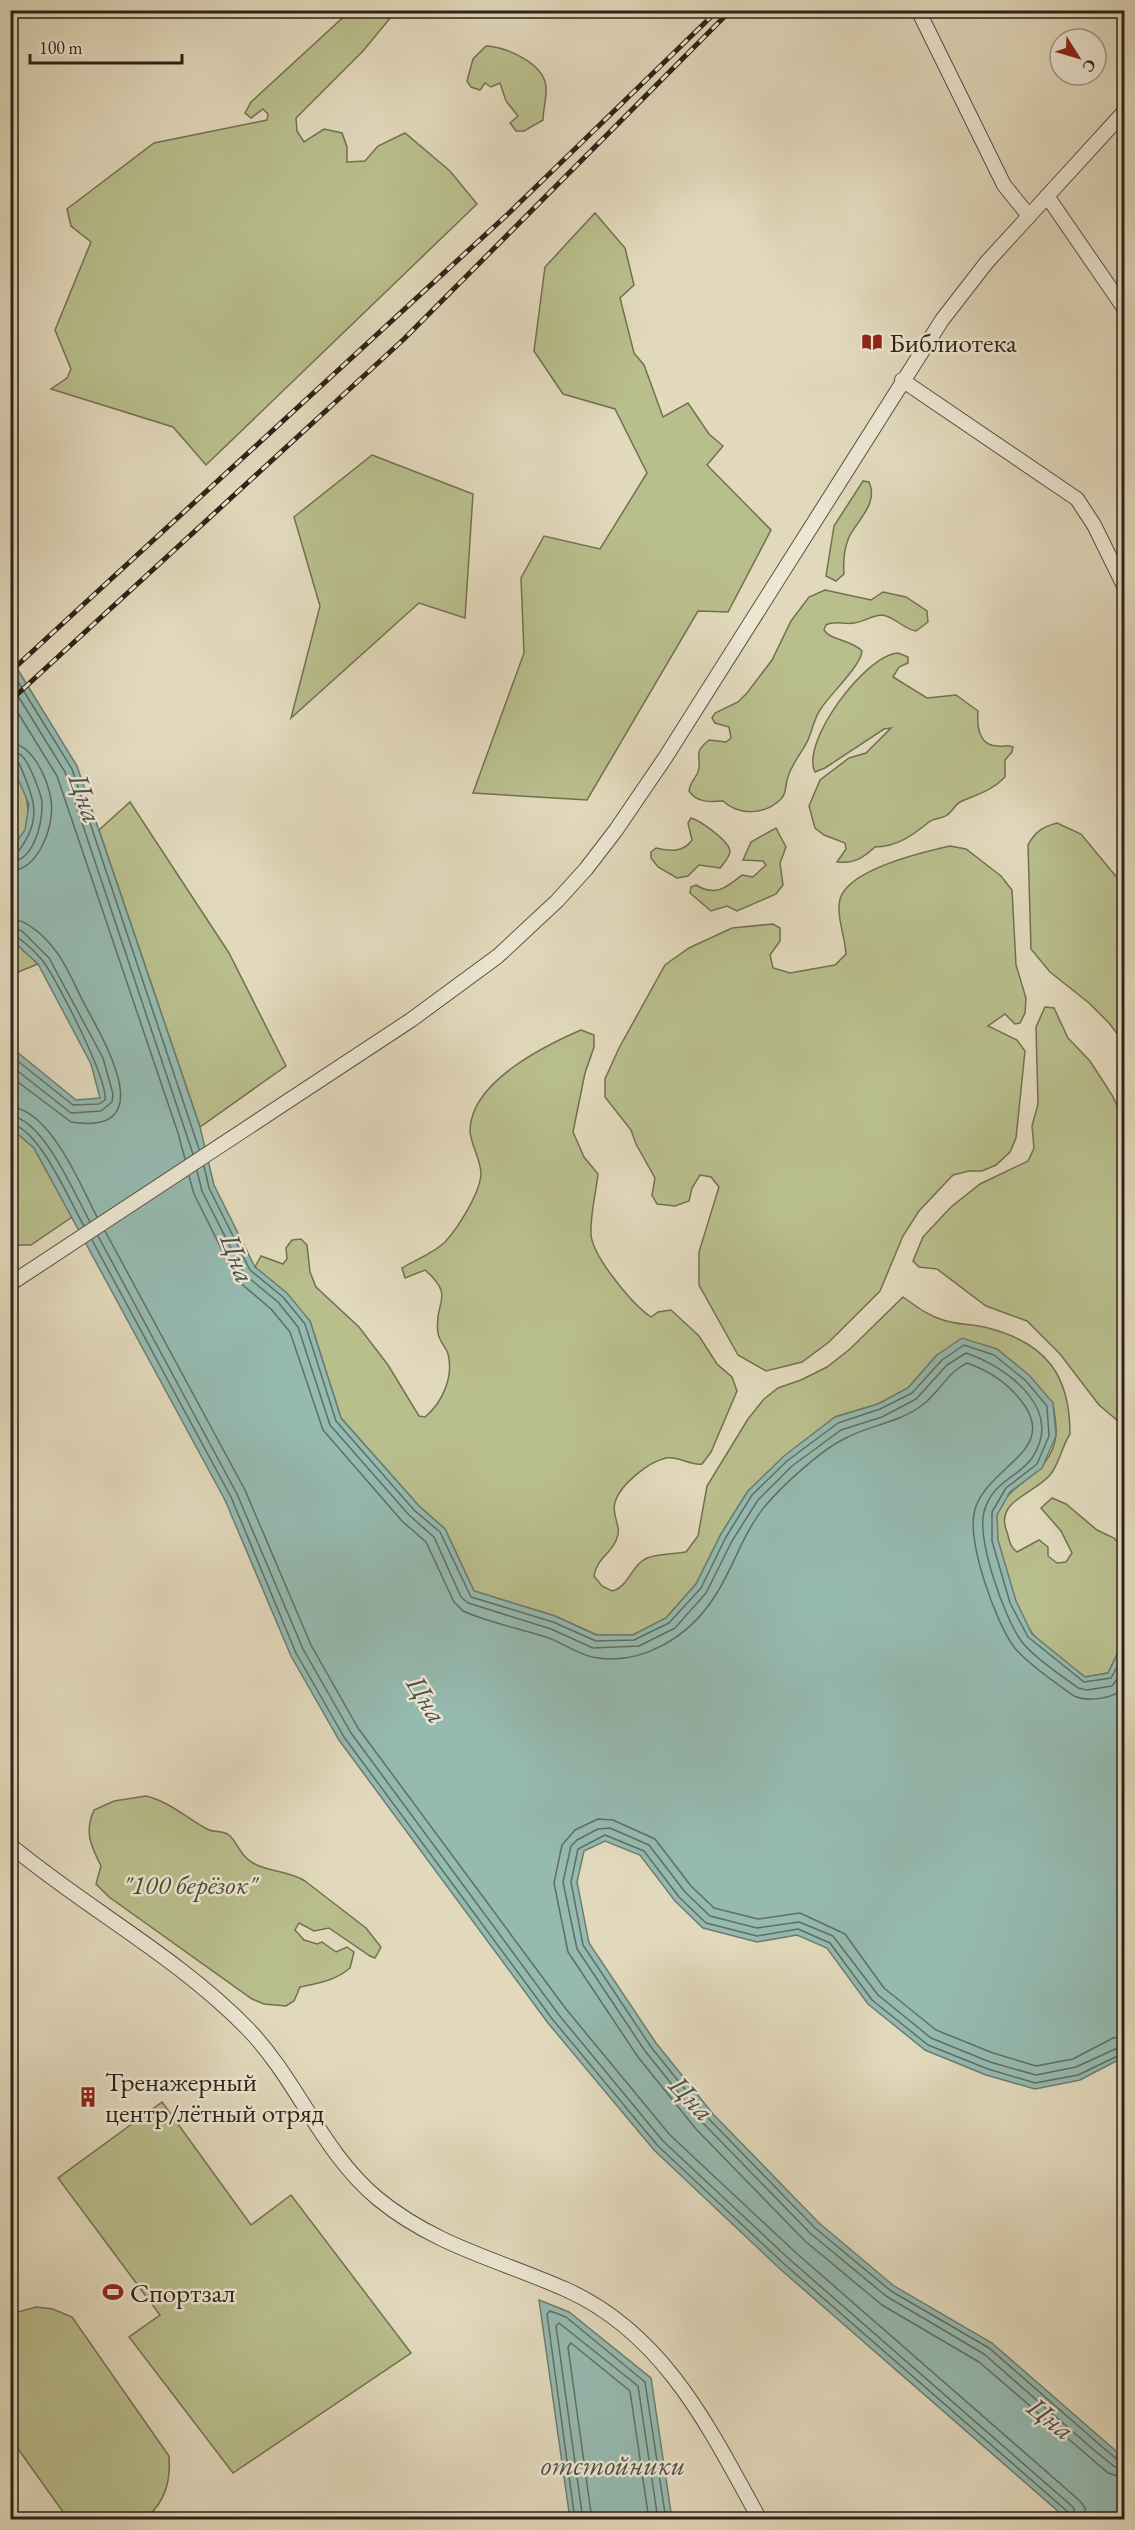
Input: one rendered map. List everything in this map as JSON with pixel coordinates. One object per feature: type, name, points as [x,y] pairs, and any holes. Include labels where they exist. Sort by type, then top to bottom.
[{"type":"street","points":[[918,10],[1004,185],[1029,216]]},
{"type":"street","points":[[13,1283],[411,1020],[498,956],[531,927],[586,869],[664,758],[902,380],[956,301],[1029,216],[1125,112]]},
{"type":"street","points":[[1047,196],[1125,308]]},
{"type":"street","points":[[902,380],[1077,499],[1094,525],[1125,586]]},
{"type":"street","points":[[10,1845],[154,1951],[222,2005],[249,2030],[287,2079],[337,2158],[379,2199],[434,2236],[471,2254],[567,2290],[620,2321],[671,2372],[689,2395],[760,2520]]},
{"type":"green space","points":[[350,11],[396,11],[363,51],[296,118],[297,131],[304,142],[324,129],[342,133],[347,147],[347,162],[365,161],[378,146],[405,133],[450,171],[477,204],[206,465],[173,427],[51,389],[67,378],[71,369],[55,330],[91,242],[71,226],[67,209],[154,143],[267,120],[268,114],[263,109],[251,118],[245,113],[251,102]]},
{"type":"green space","points":[[486,46],[513,53],[539,71],[546,87],[543,120],[524,131],[516,131],[510,123],[518,116],[506,101],[500,83],[491,87],[485,83],[480,90],[471,87],[467,81],[473,59]]},
{"type":"green space","points":[[595,213],[625,248],[634,285],[620,298],[634,353],[644,365],[663,417],[688,403],[709,434],[723,446],[707,465],[771,530],[728,612],[698,611],[587,800],[473,793],[524,653],[521,578],[544,536],[600,549],[647,473],[615,409],[563,394],[534,351],[545,267]]},
{"type":"green space","points":[[372,455],[473,494],[465,618],[419,603],[291,718],[320,606],[294,517]]},
{"type":"green space","points":[[863,481],[869,482],[871,497],[866,511],[849,537],[844,556],[844,574],[836,581],[826,576],[834,526]]},
{"type":"green space","points":[[825,590],[871,600],[883,592],[906,597],[927,611],[928,622],[916,631],[882,615],[854,623],[826,625],[824,630],[827,634],[852,644],[862,651],[856,664],[818,714],[808,740],[790,772],[783,797],[767,808],[752,812],[729,806],[723,801],[696,798],[689,791],[698,772],[700,749],[709,740],[726,742],[731,738],[729,727],[715,723],[712,718],[715,713],[738,702],[747,693],[772,660],[791,621],[809,597]]},
{"type":"green space","points":[[898,653],[908,657],[908,663],[899,667],[893,677],[927,698],[956,695],[978,711],[980,734],[986,742],[991,745],[1013,747],[1005,760],[1005,777],[990,789],[960,802],[947,815],[931,821],[904,839],[890,845],[875,847],[853,861],[837,862],[846,849],[845,843],[824,835],[815,828],[809,806],[820,780],[849,758],[866,753],[891,728],[884,729],[825,768],[815,772],[813,759],[817,741],[838,702],[853,684],[884,657]]},
{"type":"green space","points":[[10,763],[22,783],[28,808],[25,832],[20,842],[11,849]]},
{"type":"green space","points":[[130,802],[229,953],[286,1066],[200,1127],[99,830]]},
{"type":"green space","points":[[691,818],[720,837],[730,853],[720,868],[699,865],[688,876],[677,878],[658,867],[651,858],[651,852],[656,848],[676,850],[685,847],[692,840],[688,823]]},
{"type":"green space","points":[[1057,823],[1081,834],[1124,886],[1124,1043],[1109,1023],[1089,1003],[1050,972],[1031,949],[1028,845],[1040,831]]},
{"type":"green space","points":[[776,828],[786,847],[780,863],[783,885],[776,894],[737,911],[727,906],[711,911],[690,893],[691,887],[696,885],[715,891],[742,875],[753,877],[766,865],[763,861],[743,860],[751,842]]},
{"type":"green space","points":[[950,846],[966,849],[1001,876],[1012,890],[1016,965],[1026,998],[1025,1013],[1020,1023],[1015,1024],[1005,1014],[988,1026],[1017,1040],[1025,1051],[1016,1138],[1010,1152],[996,1165],[982,1171],[953,1175],[919,1211],[903,1236],[880,1291],[829,1342],[802,1362],[766,1371],[738,1355],[699,1285],[699,1252],[719,1187],[711,1177],[700,1175],[692,1188],[689,1201],[675,1206],[657,1204],[652,1195],[655,1178],[631,1130],[605,1097],[605,1079],[619,1048],[665,965],[689,948],[732,928],[773,924],[780,928],[780,941],[770,955],[773,968],[790,973],[835,965],[846,954],[839,906],[846,888],[857,879],[888,864]]},
{"type":"green space","points":[[11,939],[38,964],[11,975]]},
{"type":"green space","points":[[1045,1007],[1054,1008],[1068,1038],[1090,1061],[1112,1095],[1124,1120],[1124,1426],[1099,1405],[1060,1354],[1027,1321],[986,1306],[937,1269],[919,1267],[913,1261],[923,1237],[951,1207],[980,1184],[1028,1161],[1034,1148],[1032,1126],[1038,1104],[1036,1027]]},
{"type":"green space","points":[[581,1030],[594,1035],[594,1047],[585,1073],[573,1132],[584,1157],[598,1174],[591,1234],[598,1255],[643,1311],[651,1317],[658,1312],[671,1310],[699,1336],[717,1364],[732,1377],[737,1391],[711,1452],[702,1464],[693,1464],[675,1458],[659,1460],[643,1469],[618,1495],[614,1507],[618,1529],[617,1538],[612,1548],[598,1564],[594,1576],[602,1586],[612,1591],[618,1589],[637,1566],[647,1558],[686,1552],[698,1536],[707,1486],[748,1419],[764,1399],[778,1388],[827,1367],[850,1349],[903,1297],[938,1318],[1008,1334],[1039,1353],[1051,1364],[1059,1378],[1069,1413],[1070,1434],[1050,1475],[1011,1505],[1004,1521],[1012,1548],[1017,1552],[1039,1540],[1048,1547],[1048,1556],[1057,1563],[1066,1562],[1072,1553],[1061,1531],[1041,1508],[1052,1498],[1066,1504],[1097,1530],[1114,1538],[1124,1549],[1124,1640],[1108,1673],[1085,1677],[1037,1639],[1026,1623],[1012,1592],[997,1540],[997,1514],[1002,1503],[1038,1469],[1053,1449],[1056,1423],[1053,1403],[937,1355],[908,1388],[878,1404],[835,1417],[748,1491],[721,1534],[696,1584],[666,1618],[633,1635],[597,1635],[555,1616],[474,1591],[445,1529],[419,1506],[341,1418],[310,1321],[255,1267],[261,1256],[283,1264],[287,1259],[286,1248],[292,1240],[301,1239],[307,1245],[310,1272],[316,1287],[359,1327],[388,1365],[419,1416],[425,1417],[437,1404],[448,1380],[448,1354],[440,1339],[437,1322],[442,1294],[435,1279],[425,1270],[405,1278],[402,1268],[441,1246],[456,1228],[473,1200],[481,1174],[470,1130],[474,1113],[483,1096],[512,1068],[548,1046]]},
{"type":"green space","points":[[11,1128],[34,1148],[72,1217],[31,1245],[11,1245]]},
{"type":"green space","name":"\"100 берёзок\"","points":[[146,1796],[170,1806],[207,1829],[229,1835],[245,1857],[253,1863],[305,1881],[366,1928],[381,1947],[375,1958],[329,1928],[314,1931],[299,1923],[295,1930],[304,1940],[317,1944],[322,1942],[336,1952],[347,1947],[354,1952],[350,1968],[332,1979],[300,1987],[294,2001],[286,2006],[264,2004],[252,1999],[109,1897],[96,1884],[101,1866],[94,1852],[89,1832],[94,1810],[114,1801]]},
{"type":"green space","points":[[162,2102],[251,2225],[291,2195],[411,2353],[233,2473],[129,2337],[160,2315],[58,2178]]},
{"type":"green space","points":[[36,2307],[53,2309],[72,2317],[169,2456],[168,2483],[165,2491],[157,2506],[145,2519],[68,2519],[11,2439],[11,2314]]},
{"type":"water","name":"Цна","points":[[10,657],[77,766],[200,1127],[214,1185],[255,1267],[287,1293],[310,1321],[341,1418],[419,1506],[445,1529],[474,1591],[555,1616],[596,1635],[633,1635],[666,1618],[696,1584],[721,1534],[748,1491],[784,1456],[835,1417],[878,1404],[908,1388],[937,1355],[962,1338],[997,1349],[1029,1375],[1053,1403],[1056,1436],[1042,1468],[1010,1492],[997,1515],[998,1540],[1016,1601],[1032,1634],[1085,1677],[1108,1673],[1124,1640],[1124,2057],[1080,2080],[1035,2089],[986,2075],[925,2050],[868,2004],[827,1948],[797,1935],[757,1942],[703,1928],[675,1901],[640,1855],[605,1841],[584,1851],[577,1882],[589,1943],[656,2043],[713,2114],[819,2223],[894,2286],[992,2343],[1124,2458],[1124,2519],[1067,2519],[779,2268],[654,2150],[548,2023],[339,1740],[291,1656],[225,1500],[34,1148],[11,1128],[11,1047],[76,1100],[100,1098],[91,1064],[38,964],[11,939],[11,849],[25,830],[29,804],[11,763]]},
{"type":"water","name":"отстойники","points":[[539,2300],[569,2312],[651,2378],[672,2519],[570,2519]]},
{"type":"railway","points":[[10,672],[509,213],[718,10]]},
{"type":"railway","points":[[10,701],[404,339],[731,10]]},
{"type":"place","name":"Библиотека","points":[[872,342]]},
{"type":"place","name":"Тренажерный центр/лётный отряд","points":[[88,2097]]},
{"type":"place","name":"Спортзал","points":[[113,2292]]}]
